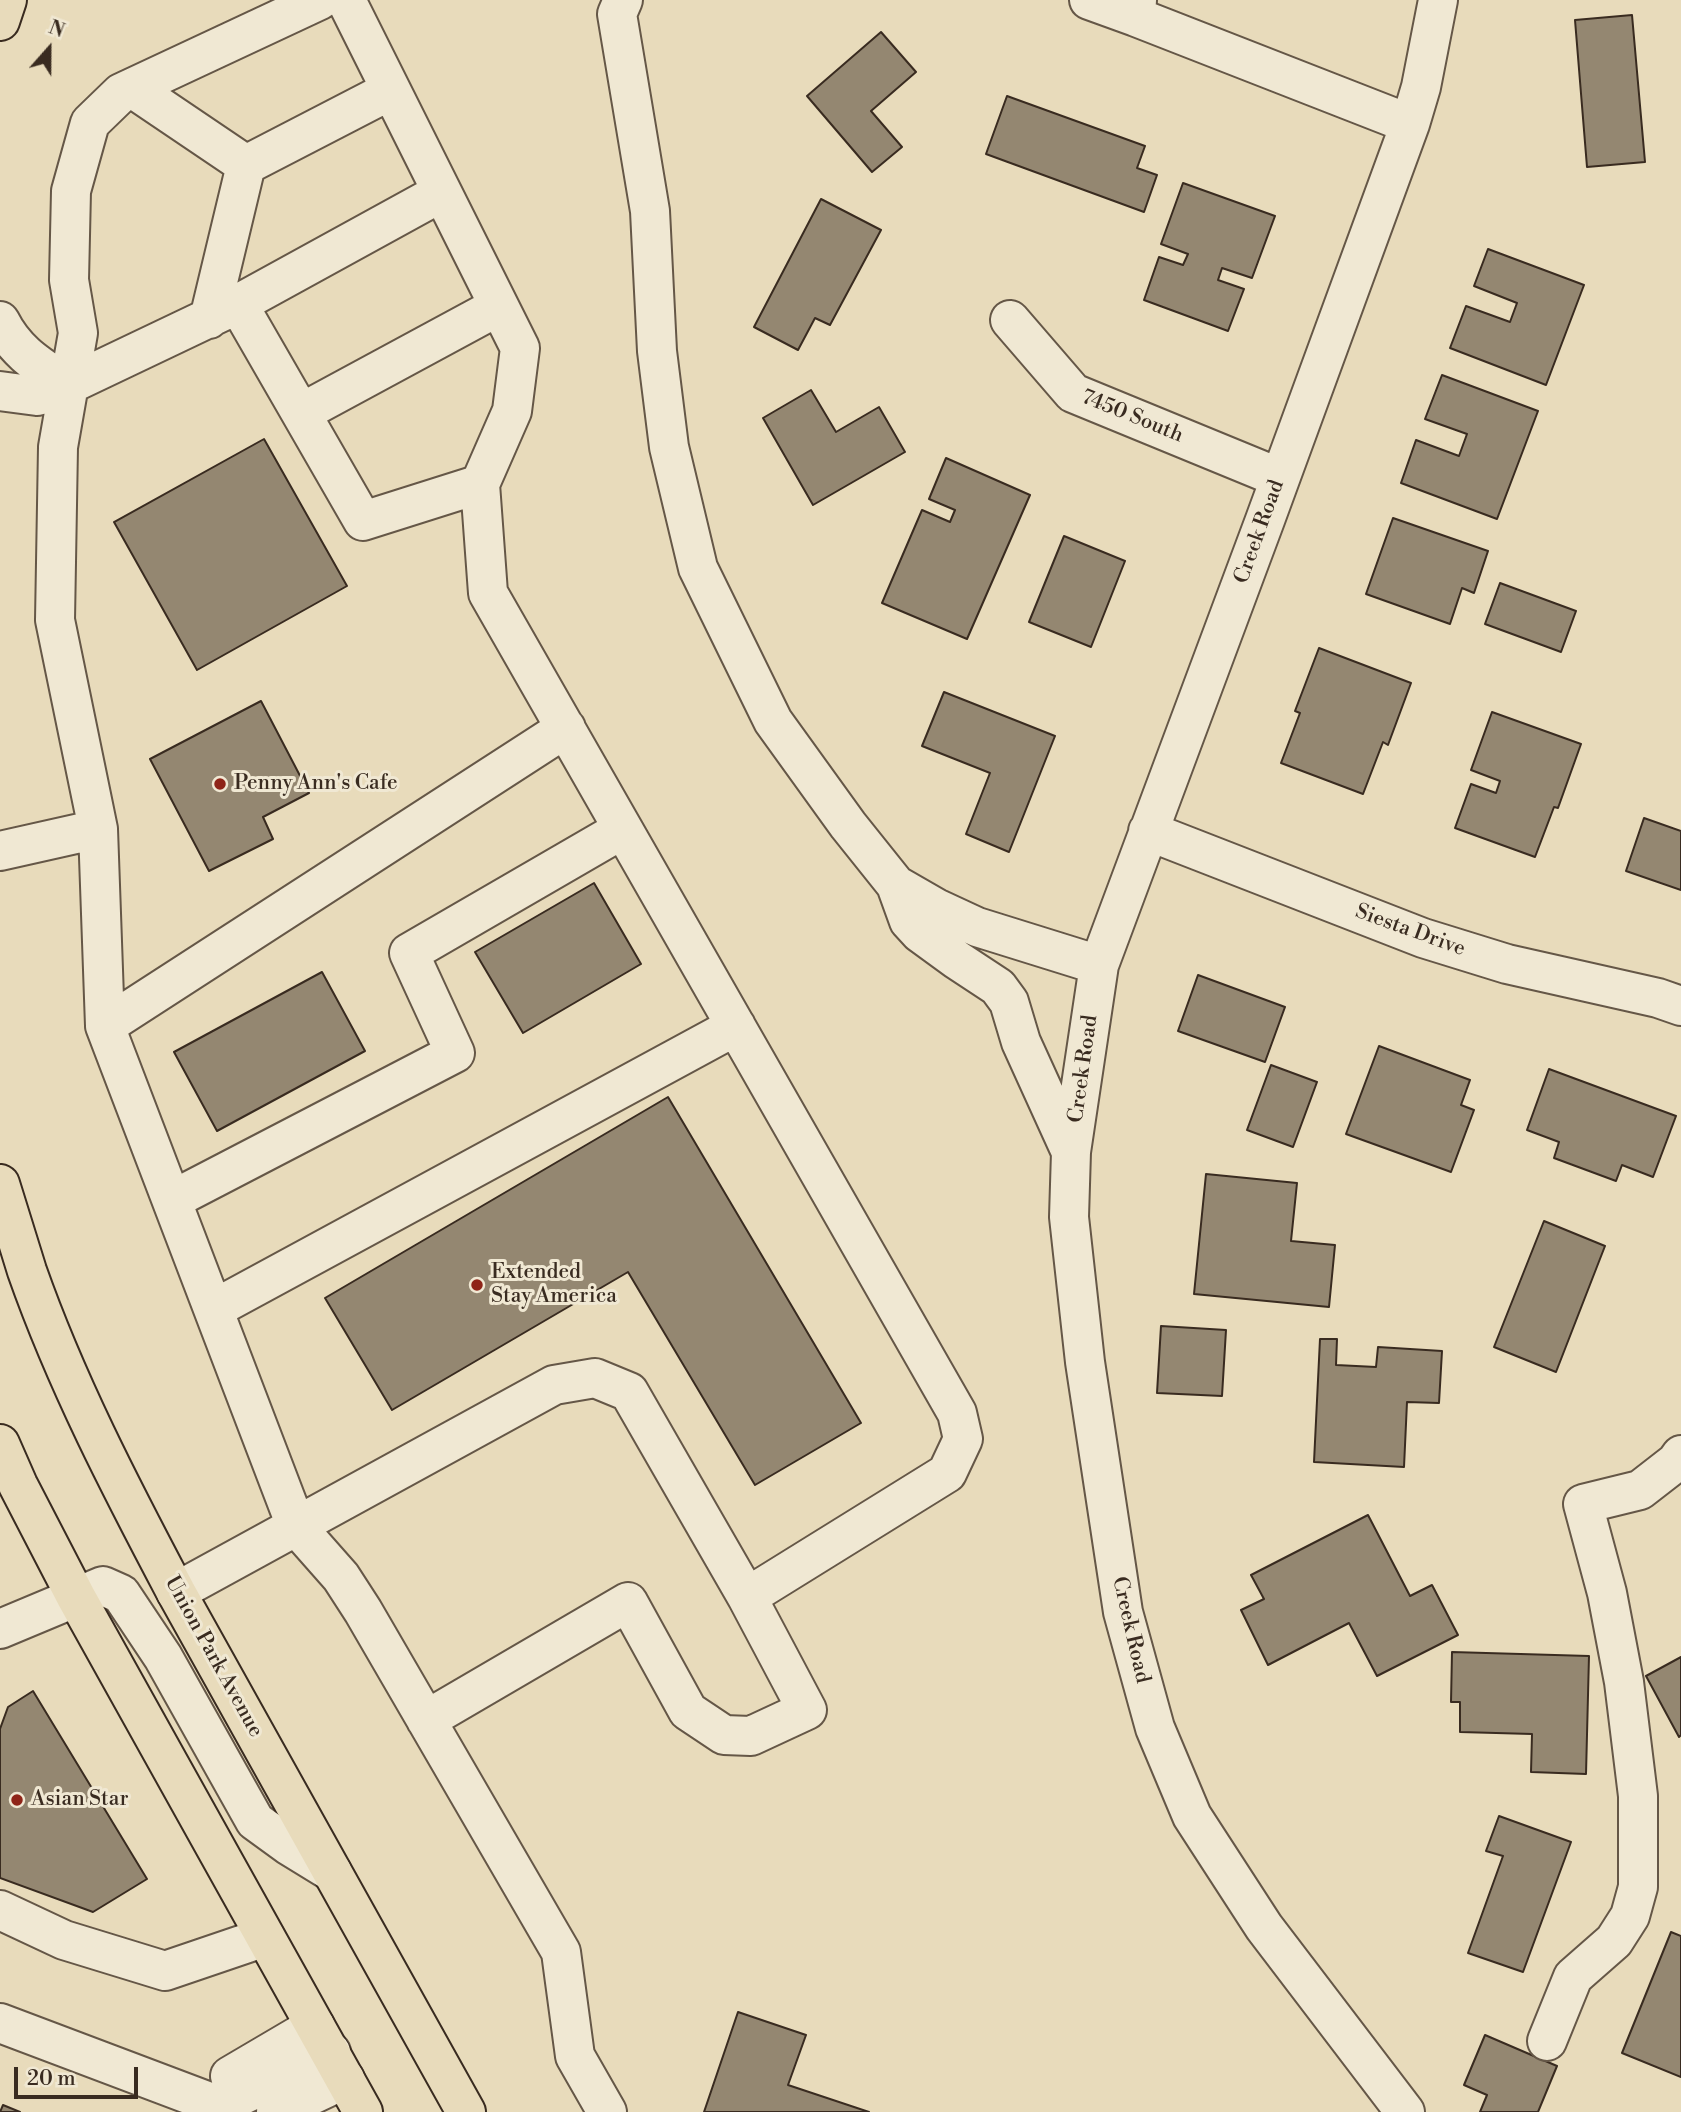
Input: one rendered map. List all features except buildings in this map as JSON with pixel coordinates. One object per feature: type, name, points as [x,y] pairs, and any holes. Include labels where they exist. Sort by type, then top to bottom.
[{"type":"main road","points":[[0,21],[7,0]]},
{"type":"main road","name":"Union Park Avenue","points":[[0,1184],[28,1272],[97,1437],[176,1592],[466,2112]]},
{"type":"main road","points":[[0,1444],[18,1485],[76,1597],[363,2112]]},
{"type":"street","points":[[320,0],[121,93],[89,122],[71,191],[69,280],[78,333],[58,447],[55,620],[98,829],[106,1026],[296,1526],[341,1577],[363,1611],[561,1952],[575,2056],[607,2112]]},
{"type":"street","points":[[346,0],[520,348],[512,411],[480,485],[488,593],[957,1413],[963,1439],[947,1473],[747,1597]]},
{"type":"street","points":[[623,0],[617,14],[650,211],[657,351],[669,447],[698,568],[773,721],[848,825],[896,885],[909,921],[920,933],[998,987],[1009,1003],[1021,1042],[1071,1152]]},
{"type":"street","points":[[1089,0],[1136,8],[1410,124]]},
{"type":"street","name":"Creek Road","points":[[1405,2112],[1264,1927],[1206,1838],[1192,1816],[1156,1728],[1123,1612],[1097,1454],[1069,1217],[1071,1152],[1099,965],[1410,124],[1422,87],[1438,0]]},
{"type":"street","points":[[132,88],[246,165]]},
{"type":"street","points":[[246,165],[391,90]]},
{"type":"street","points":[[246,165],[223,312],[301,413],[363,521],[480,485]]},
{"type":"street","points":[[0,391],[37,396],[68,385],[223,312],[442,192]]},
{"type":"street","points":[[301,413],[499,306]]},
{"type":"street","name":"7450 South","points":[[1010,320],[1073,393],[1280,478]]},
{"type":"street","points":[[0,321],[9,339],[16,346],[68,385]]},
{"type":"street","points":[[106,1026],[566,728]]},
{"type":"street","points":[[0,850],[98,829]]},
{"type":"street","points":[[172,1200],[455,1053],[409,953],[623,829]]},
{"type":"street","name":"Siesta Drive","points":[[1148,831],[1423,938],[1507,964],[1645,995],[1681,1006]]},
{"type":"street","points":[[896,885],[977,927],[1099,965]]},
{"type":"street","points":[[214,1309],[736,1026]]},
{"type":"street","points":[[176,1592],[554,1385],[595,1378],[629,1392],[747,1597],[807,1710],[751,1736],[724,1735],[688,1711],[628,1602],[426,1720]]},
{"type":"street","points":[[1547,2041],[1573,1977],[1615,1941],[1630,1916],[1639,1887],[1638,1796],[1624,1682],[1607,1593],[1583,1504],[1640,1490],[1681,1455]]},
{"type":"street","points":[[0,1629],[103,1586],[121,1594],[163,1657],[255,1821],[332,1872]]},
{"type":"street","points":[[0,1910],[64,1940],[165,1971],[265,1937]]},
{"type":"street","points":[[0,2015],[21,2010],[215,2085],[330,2052]]},
{"type":"street","points":[[0,2023],[219,2106],[330,2052]]},
{"type":"street","points":[[276,2112],[330,2052]]},
{"type":"place","name":"Penny Ann's Cafe","points":[[220,784]]},
{"type":"place","name":"Extended Stay America","points":[[477,1285]]},
{"type":"place","name":"Asian Star","points":[[17,1800]]}]
